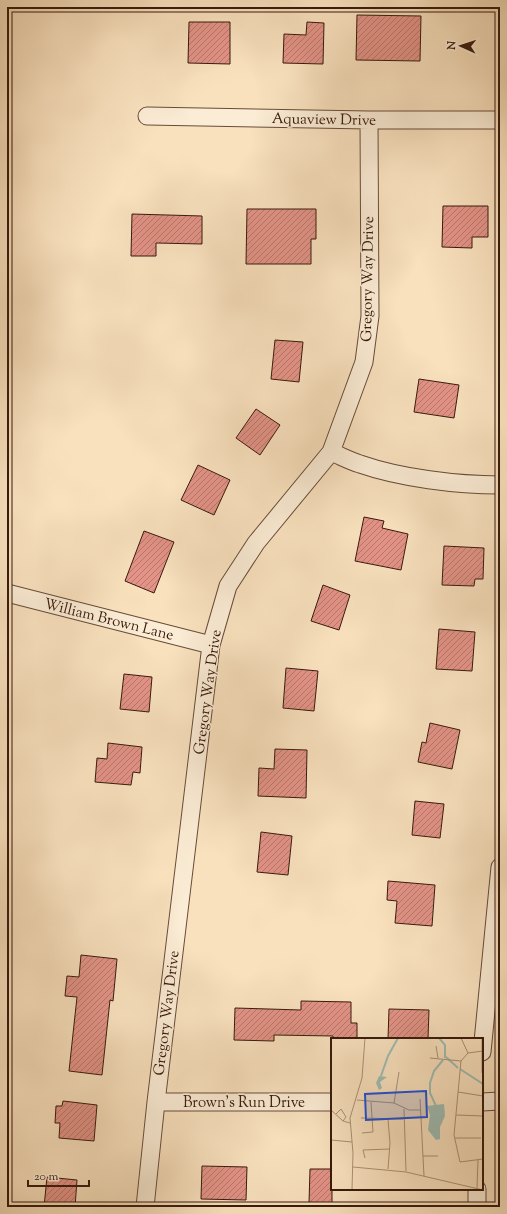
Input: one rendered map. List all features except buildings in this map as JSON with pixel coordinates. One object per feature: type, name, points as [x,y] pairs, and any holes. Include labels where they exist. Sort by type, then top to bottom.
[{"type":"street","name":"Aquaview Drive","points":[[147,116],[369,120],[500,120]]},
{"type":"street","name":"Gregory Way Drive","points":[[145,1207],[156,1102],[211,645],[228,586],[256,543],[331,452],[364,362],[370,316],[369,120]]},
{"type":"street","points":[[331,452],[359,464],[386,472],[442,481],[500,485]]},
{"type":"street","name":"William Brown Lane","points":[[7,593],[211,645]]},
{"type":"street","points":[[483,1042],[500,867]]},
{"type":"street","points":[[483,1102],[500,1101]]},
{"type":"street","name":"Brown's Run Drive","points":[[156,1102],[331,1102]]},
{"type":"street","points":[[477,1190],[477,1207]]}]
